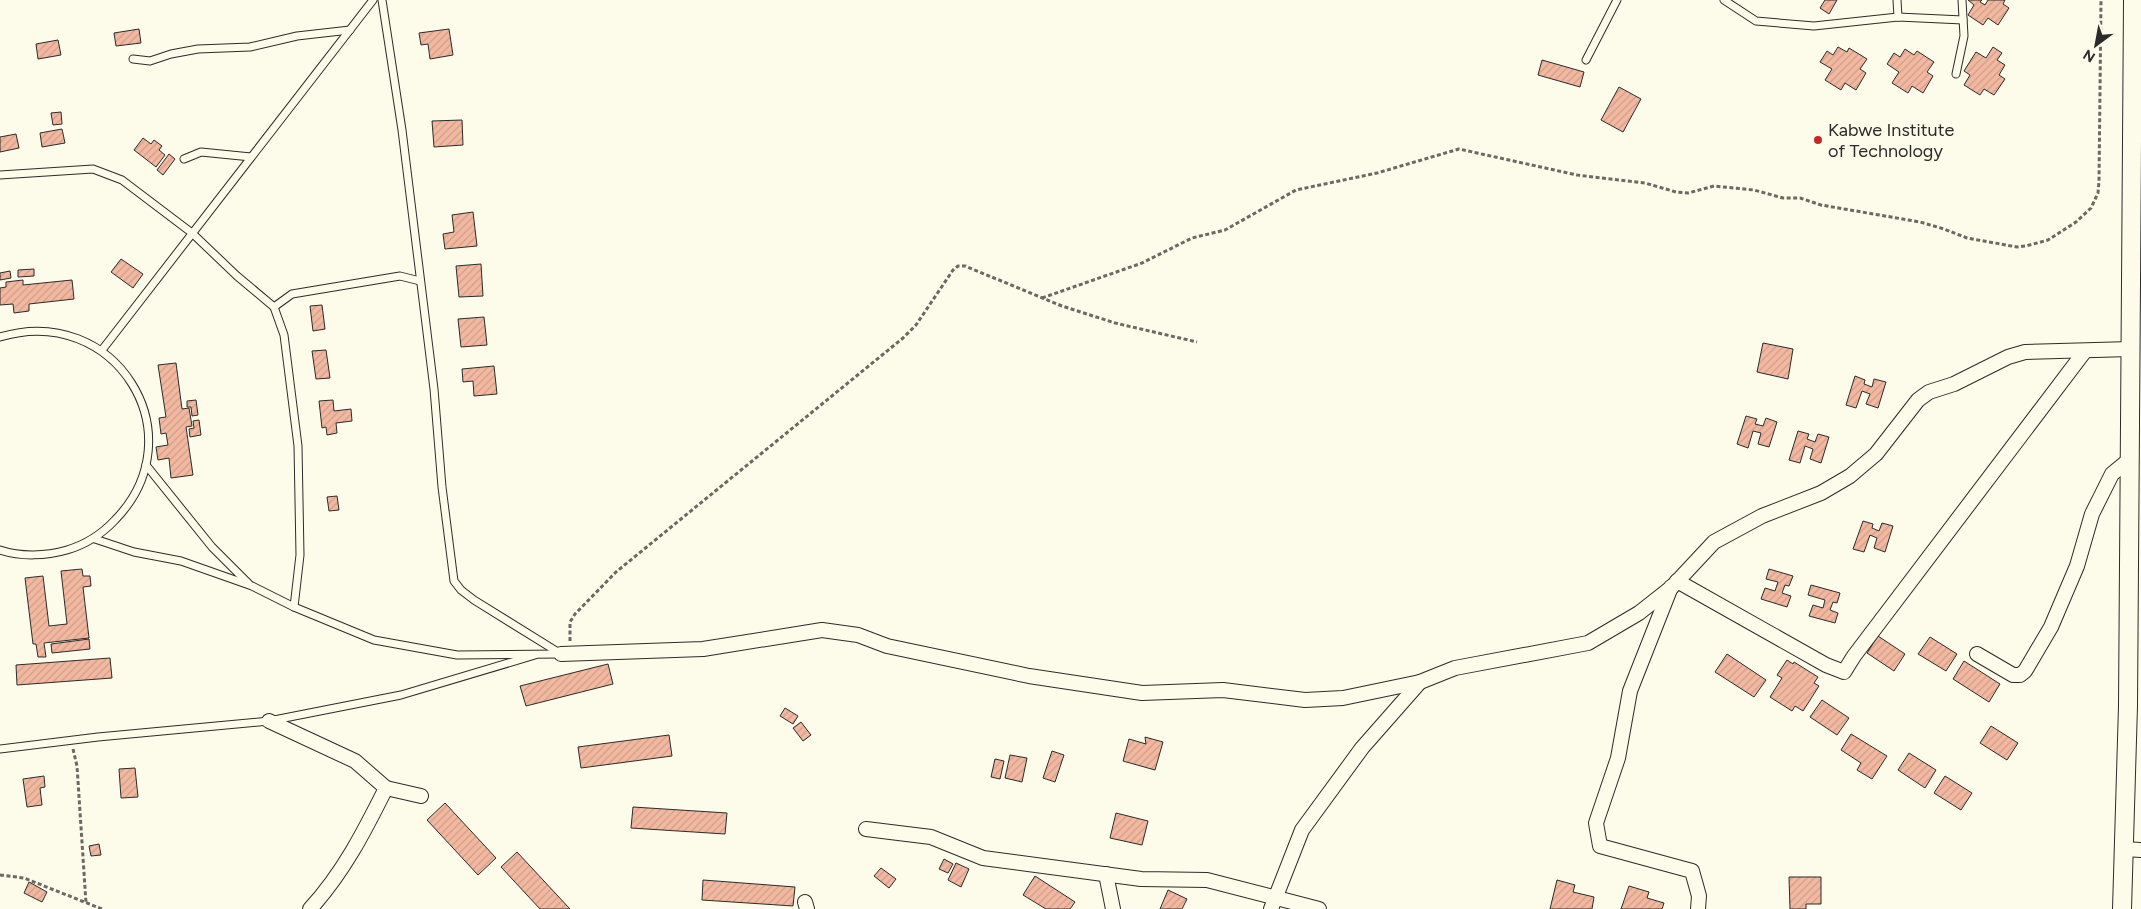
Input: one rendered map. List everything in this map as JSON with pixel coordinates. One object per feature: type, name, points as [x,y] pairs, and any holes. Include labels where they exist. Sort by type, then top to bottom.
[{"type":"street","points":[[2122,909],[2132,850],[2134,706],[2133,467],[2135,433],[2131,349],[2136,153],[2133,0]]},
{"type":"street","points":[[566,654],[703,649],[822,630],[858,635],[887,646],[1030,676],[1142,693],[1223,690],[1305,700],[1343,698],[1420,682],[1455,668],[1588,643],[1639,613],[1674,584],[1714,542],[1762,516],[1822,493],[1850,476],[1876,454],[1918,400],[1929,392],[1954,384],[2008,357],[2025,352],[2131,349]]},
{"type":"street","points":[[1674,584],[1826,665],[1844,672],[1940,540],[2085,351]]},
{"type":"street","points":[[1977,654],[2013,675],[2020,675],[2025,671],[2051,627],[2077,566],[2096,506],[2112,474],[2133,467]]},
{"type":"street","points":[[1674,584],[1630,691],[1618,758],[1596,823],[1600,846],[1692,871],[1699,896],[1698,909]]},
{"type":"street","points":[[1274,904],[1302,830],[1362,748],[1420,682]]},
{"type":"street","points":[[269,721],[355,761],[386,788],[421,796]]},
{"type":"street","points":[[310,909],[339,874],[360,840],[386,788]]},
{"type":"street","points":[[866,829],[931,837],[983,858],[1141,879],[1207,880],[1274,904],[1319,909]]},
{"type":"street","points":[[1106,874],[1112,909]]},
{"type":"lane","points":[[102,350],[373,0]]},
{"type":"lane","points":[[382,0],[402,130],[434,389],[442,486],[454,581],[461,590],[474,600],[566,654]]},
{"type":"lane","points":[[1586,60],[1617,0]]},
{"type":"lane","points":[[1724,0],[1756,21],[1814,26],[1898,17],[1963,20]]},
{"type":"lane","points":[[1897,0],[1898,17]]},
{"type":"lane","points":[[1956,74],[1964,36],[1962,0]]},
{"type":"lane","points":[[133,60],[150,61],[170,54],[198,49],[250,47],[296,36],[350,30]]},
{"type":"lane","points":[[184,159],[202,152],[251,157]]},
{"type":"lane","points":[[0,175],[93,169],[122,180],[192,233],[237,276],[274,307],[284,335],[298,446],[300,555],[294,607]]},
{"type":"lane","points":[[274,307],[292,294],[400,276],[420,281]]},
{"type":"lane","points":[[0,337],[31,331],[59,333],[86,340],[102,350],[128,376],[144,410],[148,447],[146,465],[132,499],[121,514],[95,539],[78,547],[42,554],[22,555],[0,550]]},
{"type":"lane","points":[[146,465],[212,548],[252,586]]},
{"type":"lane","points":[[95,539],[134,552],[181,561],[252,586],[294,607],[374,640],[457,655],[566,654]]},
{"type":"lane","points":[[0,749],[71,740],[269,721],[401,695],[535,655]]},
{"type":"path","points":[[1042,298],[1142,263],[1192,238],[1225,230],[1296,190],[1377,173],[1459,149],[1577,175],[1645,183],[1676,192],[1688,193],[1714,186],[1754,190],[1783,198],[1800,198],[1821,205],[1920,222],[1968,238],[2017,247],[2048,240],[2076,222],[2091,208],[2098,193],[2100,181],[2101,0]]},
{"type":"path","points":[[566,654],[570,622],[575,614],[616,572],[903,338],[916,325],[953,270],[958,266],[965,266],[1042,298],[1115,323],[1197,342]]},
{"type":"path","points":[[71,740],[77,766],[86,903]]},
{"type":"path","points":[[0,875],[24,878],[102,909]]},
{"type":"building","points":[[1825,0],[1837,0],[1829,14],[1820,8]]},
{"type":"building","points":[[1968,0],[1982,0],[1980,2],[1985,5],[1988,0],[2005,0],[2003,4],[2009,8],[1998,25],[1988,18],[1983,25],[1968,15],[1974,5]]},
{"type":"building","points":[[139,29],[141,43],[116,46],[114,33]]},
{"type":"building","points":[[449,29],[453,55],[430,59],[428,44],[421,45],[419,33]]},
{"type":"building","points":[[58,40],[61,55],[38,59],[36,44]]},
{"type":"building","points":[[1838,47],[1847,52],[1849,48],[1867,59],[1860,69],[1866,73],[1856,90],[1845,83],[1841,90],[1825,80],[1832,69],[1820,62],[1827,51],[1833,55]]},
{"type":"building","points":[[1993,47],[2002,53],[1997,60],[2005,65],[1999,75],[2005,79],[1994,95],[1984,89],[1980,95],[1964,85],[1970,75],[1964,71],[1976,52],[1986,58]]},
{"type":"building","points":[[1905,49],[1914,55],[1917,51],[1934,62],[1927,72],[1933,76],[1923,93],[1912,86],[1908,93],[1892,83],[1899,72],[1887,64],[1894,53],[1900,57]]},
{"type":"building","points":[[1542,60],[1584,72],[1580,87],[1538,75]]},
{"type":"building","points":[[1619,87],[1641,99],[1623,132],[1601,120]]},
{"type":"building","points":[[61,112],[62,124],[53,125],[51,113]]},
{"type":"building","points":[[462,120],[463,145],[434,147],[432,121]]},
{"type":"building","points":[[62,129],[65,143],[42,147],[40,133]]},
{"type":"building","points":[[16,134],[19,148],[0,152],[0,137]]},
{"type":"building","points":[[143,138],[151,144],[154,140],[162,146],[159,150],[165,155],[156,167],[134,150]]},
{"type":"building","points":[[169,154],[175,159],[163,175],[157,170]]},
{"type":"building","points":[[473,212],[477,246],[445,249],[443,234],[454,232],[452,215]]},
{"type":"building","points":[[121,259],[143,274],[133,288],[111,272]]},
{"type":"building","points":[[481,264],[483,296],[459,297],[456,266]]},
{"type":"building","points":[[34,269],[34,276],[18,277],[18,270]]},
{"type":"building","points":[[10,271],[11,278],[0,280],[0,273]]},
{"type":"building","points":[[23,280],[23,285],[72,280],[74,299],[29,304],[29,311],[14,313],[13,304],[0,305],[0,288],[6,287],[6,282]]},
{"type":"building","points":[[322,305],[325,329],[313,331],[310,306]]},
{"type":"building","points":[[484,317],[487,345],[461,347],[458,319]]},
{"type":"building","points":[[1763,343],[1793,349],[1788,379],[1757,372]]},
{"type":"building","points":[[326,350],[330,378],[316,379],[312,351]]},
{"type":"building","points":[[176,363],[182,409],[189,408],[192,426],[186,427],[193,475],[171,478],[169,458],[158,460],[156,447],[168,445],[166,433],[161,434],[159,418],[166,417],[158,365]]},
{"type":"building","points":[[494,366],[497,394],[474,396],[473,381],[463,382],[462,369]]},
{"type":"building","points":[[1855,376],[1865,380],[1864,384],[1872,387],[1874,379],[1886,382],[1878,408],[1866,404],[1870,394],[1862,391],[1856,408],[1846,405]]},
{"type":"building","points":[[196,400],[198,415],[192,416],[191,407],[187,407],[187,401]]},
{"type":"building","points":[[333,400],[334,411],[351,409],[352,421],[336,423],[337,433],[327,435],[326,427],[322,428],[319,401]]},
{"type":"building","points":[[1746,416],[1757,419],[1755,424],[1763,426],[1766,418],[1777,422],[1769,447],[1758,444],[1761,433],[1753,431],[1748,448],[1737,444]]},
{"type":"building","points":[[199,420],[201,435],[190,437],[189,429],[194,428],[193,421]]},
{"type":"building","points":[[1798,431],[1809,434],[1807,439],[1815,442],[1818,434],[1829,437],[1821,463],[1810,459],[1813,449],[1805,446],[1800,463],[1789,460]]},
{"type":"building","points":[[337,496],[339,510],[329,511],[327,497]]},
{"type":"building","points":[[1863,521],[1873,524],[1872,528],[1879,531],[1882,523],[1893,526],[1885,552],[1874,548],[1877,538],[1870,535],[1864,552],[1853,549]]},
{"type":"building","points":[[82,569],[83,576],[90,576],[91,586],[83,587],[89,638],[44,643],[46,657],[38,657],[36,644],[33,644],[25,578],[43,576],[49,626],[67,624],[61,571]]},
{"type":"building","points":[[1769,569],[1793,576],[1789,586],[1785,585],[1782,593],[1791,596],[1787,607],[1761,599],[1765,588],[1775,591],[1778,582],[1766,579]]},
{"type":"building","points":[[1811,585],[1840,593],[1837,603],[1833,602],[1830,610],[1838,613],[1835,623],[1809,616],[1813,605],[1823,608],[1825,600],[1808,595]]},
{"type":"building","points":[[1878,636],[1905,654],[1894,671],[1867,653]]},
{"type":"building","points":[[1930,637],[1957,654],[1946,671],[1918,654]]},
{"type":"building","points":[[89,639],[90,649],[52,653],[51,644]]},
{"type":"building","points":[[1727,654],[1766,680],[1754,697],[1715,672]]},
{"type":"building","points":[[110,658],[112,678],[17,685],[16,665]]},
{"type":"building","points":[[1787,660],[1793,664],[1794,662],[1818,677],[1814,683],[1819,686],[1803,711],[1795,706],[1792,711],[1770,697],[1782,678],[1777,675]]},
{"type":"building","points":[[1964,661],[2000,684],[1989,702],[1953,679]]},
{"type":"building","points":[[608,664],[613,684],[526,706],[520,686]]},
{"type":"building","points":[[1822,700],[1849,718],[1837,735],[1810,717]]},
{"type":"building","points":[[785,708],[798,716],[793,724],[780,716]]},
{"type":"building","points":[[801,722],[811,735],[803,741],[793,728]]},
{"type":"building","points":[[1991,726],[2018,743],[2007,760],[1980,743]]},
{"type":"building","points":[[1851,734],[1887,756],[1872,779],[1857,770],[1861,763],[1841,750]]},
{"type":"building","points":[[669,735],[672,756],[581,768],[578,747]]},
{"type":"building","points":[[1145,737],[1163,742],[1155,770],[1123,761],[1129,739],[1146,744]]},
{"type":"building","points":[[1052,751],[1064,755],[1055,782],[1043,778]]},
{"type":"building","points":[[1909,753],[1936,770],[1925,788],[1898,770]]},
{"type":"building","points":[[1010,755],[1027,758],[1022,782],[1005,778]]},
{"type":"building","points":[[995,759],[1004,761],[1000,779],[991,777]]},
{"type":"building","points":[[135,768],[138,797],[121,798],[119,769]]},
{"type":"building","points":[[44,776],[45,787],[40,788],[42,805],[27,807],[23,779]]},
{"type":"building","points":[[1945,776],[1972,793],[1961,810],[1934,793]]},
{"type":"building","points":[[445,803],[496,858],[478,875],[427,820]]},
{"type":"building","points":[[633,807],[727,813],[725,834],[631,828]]},
{"type":"building","points":[[1116,813],[1148,821],[1142,845],[1110,838]]},
{"type":"building","points":[[99,844],[101,855],[91,856],[89,846]]},
{"type":"building","points":[[517,852],[570,909],[540,909],[501,867]]},
{"type":"building","points":[[944,859],[953,864],[948,873],[939,869]]},
{"type":"building","points":[[956,863],[969,869],[961,887],[948,880]]},
{"type":"building","points":[[881,868],[896,879],[889,888],[874,876]]},
{"type":"building","points":[[1035,876],[1075,902],[1070,909],[1046,909],[1023,895]]},
{"type":"building","points":[[1789,877],[1821,877],[1821,904],[1806,904],[1806,909],[1790,909]]},
{"type":"building","points":[[703,880],[795,887],[793,906],[702,900]]},
{"type":"building","points":[[1557,880],[1575,885],[1573,892],[1594,897],[1592,909],[1550,909]]},
{"type":"building","points":[[29,882],[47,892],[42,902],[24,893]]},
{"type":"building","points":[[1629,886],[1649,892],[1647,898],[1664,903],[1662,909],[1621,909]]},
{"type":"building","points":[[1168,890],[1187,899],[1182,909],[1160,909]]},
{"type":"place","name":"Kabwe Institute of Technology","points":[[1818,140]]}]
